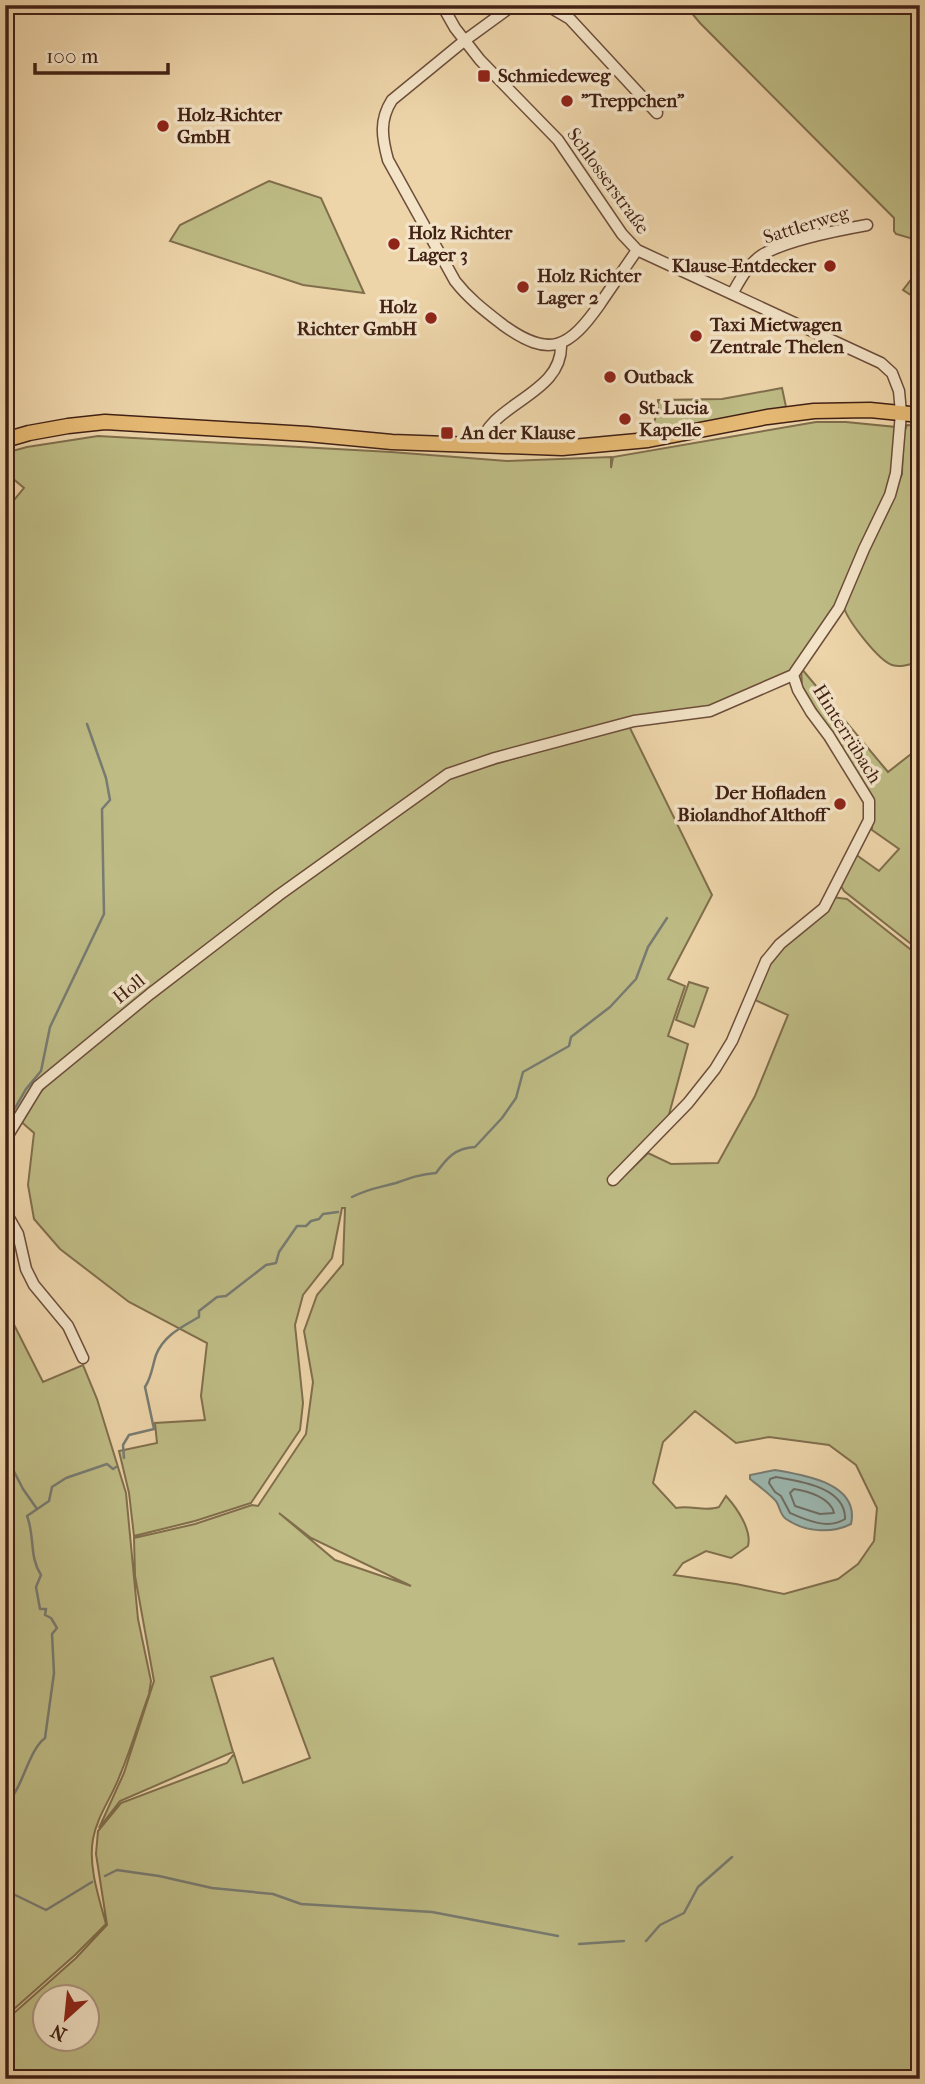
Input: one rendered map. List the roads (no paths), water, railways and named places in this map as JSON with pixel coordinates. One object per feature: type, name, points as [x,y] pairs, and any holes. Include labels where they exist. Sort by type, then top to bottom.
[{"type":"main road","points":[[5,440],[55,428],[105,422],[521,448],[592,446],[648,440],[767,417],[814,411],[870,410],[920,415]]},
{"type":"street","name":"Schlosserstraße","points":[[442,5],[464,41],[480,60],[558,140],[622,234],[637,250]]},
{"type":"street","points":[[516,5],[464,41],[393,100],[387,108],[382,138],[388,160],[455,281],[467,296],[522,339],[545,345],[572,338],[585,325],[637,250]]},
{"type":"street","points":[[546,5],[570,19],[657,113]]},
{"type":"street","name":"Sattlerweg","points":[[732,294],[750,266],[762,255],[826,233],[867,225]]},
{"type":"street","name":"Hinterrübach","points":[[613,1180],[688,1103],[715,1069],[732,1041],[766,961],[780,944],[824,908],[869,820],[869,801],[811,712],[793,675],[839,608],[890,495],[896,473],[901,413],[899,391],[892,373],[881,362],[637,250]]},
{"type":"street","points":[[480,446],[483,433],[545,382],[562,353],[561,343]]},
{"type":"street","name":"Holl","points":[[5,1140],[38,1086],[150,994],[296,883],[448,774],[495,758],[634,721],[710,711],[793,675]]},
{"type":"street","points":[[5,1211],[18,1234],[26,1269],[34,1285],[68,1326],[83,1358]]},
{"type":"water","points":[[775,1470],[814,1478],[839,1490],[852,1510],[851,1524],[818,1530],[801,1527],[786,1519],[775,1500],[750,1479],[750,1475]]},
{"type":"waterway","points":[[11,1115],[26,1089],[41,1071],[50,1027],[104,914],[102,809],[110,800],[106,778],[87,724]]},
{"type":"waterway","points":[[352,1197],[416,1176],[436,1173],[452,1155],[462,1149],[475,1147],[516,1098],[523,1072],[569,1046],[571,1037],[610,1007],[636,979],[648,947],[667,918]]},
{"type":"waterway","points":[[124,1458],[123,1445],[129,1435],[154,1429],[145,1387],[156,1355],[164,1342],[174,1332],[199,1317],[199,1311],[217,1297],[226,1296],[266,1265],[276,1263],[279,1252],[297,1226],[306,1226],[323,1214],[338,1212]]},
{"type":"waterway","points":[[5,1454],[37,1509]]},
{"type":"waterway","points":[[5,1805],[17,1789],[34,1752],[45,1738],[54,1673],[52,1634],[57,1628],[51,1618],[45,1615],[46,1609],[40,1609],[36,1587],[41,1575],[35,1561],[27,1516],[49,1501],[52,1487],[66,1478],[107,1464],[113,1469],[116,1467]]},
{"type":"waterway","points":[[646,1941],[660,1925],[684,1913],[698,1887],[732,1857]]},
{"type":"waterway","points":[[105,1876],[117,1870],[212,1888],[273,1894],[301,1904],[432,1912],[558,1936]]},
{"type":"waterway","points":[[5,1890],[46,1910],[92,1882]]},
{"type":"waterway","points":[[579,1944],[624,1941]]},
{"type":"place","name":"Schmiedeweg","points":[[484,76]]},
{"type":"place","name":"\"Treppchen\"","points":[[567,101]]},
{"type":"place","name":"Holz-Richter GmbH","points":[[163,126]]},
{"type":"place","name":"Holz Richter Lager 3","points":[[394,244]]},
{"type":"place","name":"Klause-Entdecker","points":[[830,266]]},
{"type":"place","name":"Holz Richter Lager 2","points":[[523,287]]},
{"type":"place","name":"Holz Richter GmbH","points":[[431,318]]},
{"type":"place","name":"Taxi Mietwagen Zentrale Thelen","points":[[696,336]]},
{"type":"place","name":"Outback","points":[[610,377]]},
{"type":"place","name":"St. Lucia Kapelle","points":[[625,419]]},
{"type":"place","name":"An der Klause","points":[[447,433]]},
{"type":"place","name":"Der Hofladen Biolandhof Althoff","points":[[840,804]]}]
